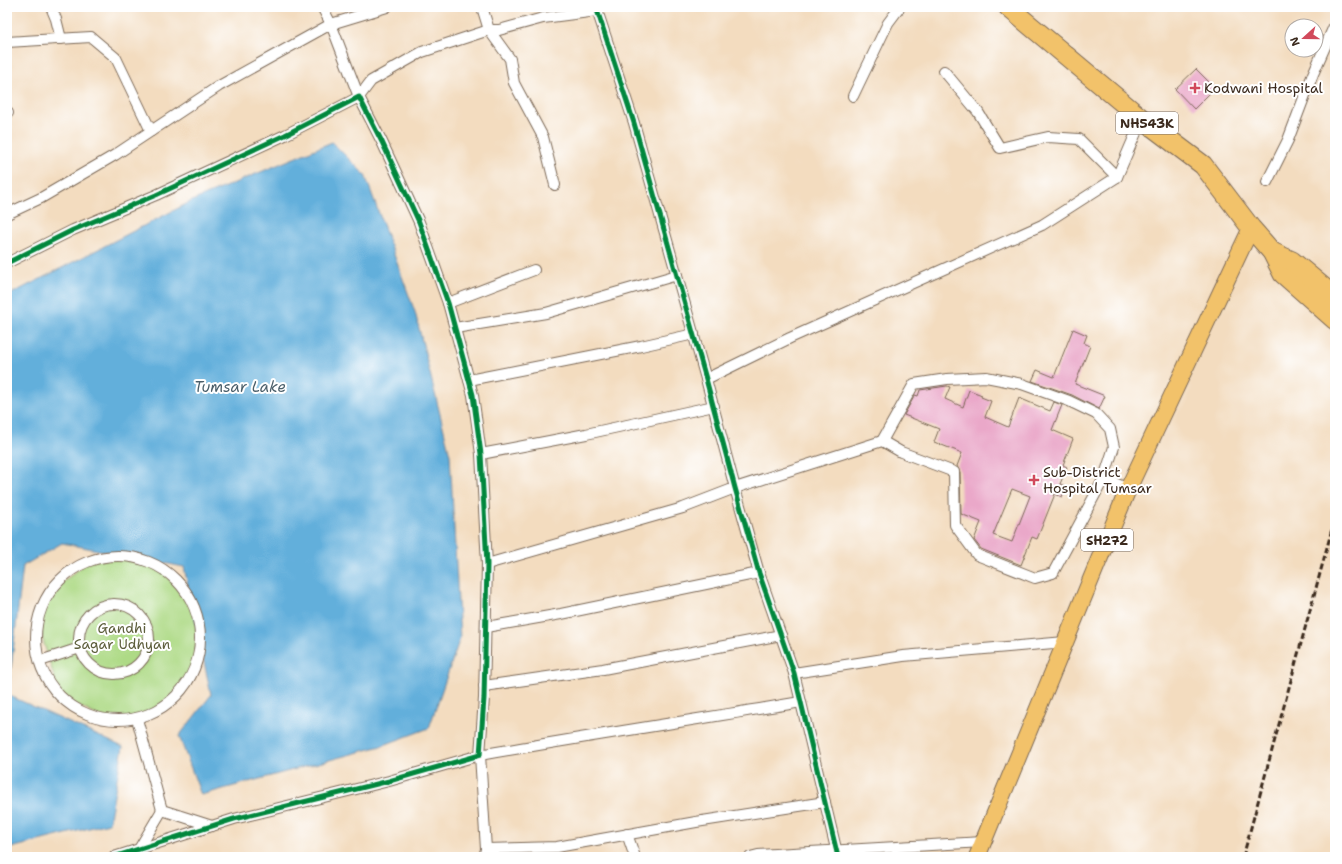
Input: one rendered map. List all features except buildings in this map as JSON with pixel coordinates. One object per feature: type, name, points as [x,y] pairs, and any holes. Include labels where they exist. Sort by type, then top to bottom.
[{"type":"highway","name":"NH543K","points":[[1008,7],[1142,119],[1203,165],[1251,228],[1272,252],[1283,274],[1335,320]]},
{"type":"highway","name":"NH543K","points":[[1272,252],[1292,261],[1335,297]]},
{"type":"main road","name":"SH272","points":[[977,857],[1128,489],[1251,228]]},
{"type":"street","points":[[51,7],[61,39]]},
{"type":"street","points":[[322,7],[331,24],[359,97],[382,142],[419,222],[448,303],[473,395],[481,454],[487,564],[484,686],[480,755],[485,853],[557,847],[696,822],[825,802]]},
{"type":"street","points":[[7,214],[41,198],[116,155],[219,86],[331,24],[387,7]]},
{"type":"street","points":[[482,7],[489,30],[510,59],[514,83],[543,137],[555,185]]},
{"type":"street","points":[[853,96],[888,23],[900,7]]},
{"type":"street","points":[[7,263],[73,230],[156,195],[285,135],[359,97],[371,81],[422,52],[489,30],[500,30],[543,18],[598,8],[634,123],[694,334],[759,573],[794,673],[837,854]]},
{"type":"street","points":[[1267,182],[1288,140],[1313,74],[1335,24]]},
{"type":"street","points":[[7,42],[91,37],[116,58],[151,131]]},
{"type":"street","points":[[944,71],[978,112],[1000,148],[1048,136],[1079,138],[1117,177]]},
{"type":"street","points":[[706,379],[790,338],[1042,225],[1117,177],[1142,119]]},
{"type":"street","points":[[448,303],[534,270]]},
{"type":"street","points":[[455,328],[546,313],[677,275]]},
{"type":"street","points":[[469,380],[694,334]]},
{"type":"street","points":[[487,564],[683,508],[735,488],[882,441],[914,384],[948,379],[986,377],[1022,384],[1068,401],[1096,414],[1110,429],[1114,447],[1104,478],[1053,573],[1035,578],[977,555],[955,525],[954,472],[901,452],[882,441]]},
{"type":"street","points":[[481,454],[586,434],[714,406]]},
{"type":"street","points":[[1104,478],[1128,489]]},
{"type":"street","points":[[117,555],[143,559],[167,571],[186,591],[198,615],[201,642],[196,668],[182,692],[162,709],[137,719],[109,721],[83,713],[60,697],[44,674],[40,661],[36,648],[38,620],[48,594],[66,573],[90,560],[117,555]]},
{"type":"street","points":[[486,627],[561,614],[759,573]]},
{"type":"street","points":[[118,604],[129,608],[138,615],[145,624],[148,635],[148,647],[144,657],[136,666],[126,672],[115,674],[98,670],[85,659],[80,648],[79,637],[82,626],[87,616],[96,609],[107,605],[118,604]]},
{"type":"street","points":[[484,686],[603,669],[781,635]]},
{"type":"street","points":[[794,673],[903,656],[1065,642]]},
{"type":"street","points":[[40,661],[80,648]]},
{"type":"street","points":[[114,857],[234,819],[389,781],[480,755],[801,702]]},
{"type":"street","points":[[137,719],[162,810],[138,849]]},
{"type":"street","points":[[162,810],[212,826]]},
{"type":"street","points":[[627,834],[635,857]]},
{"type":"street","points":[[750,857],[758,855],[837,854],[983,842]]},
{"type":"green space","name":"Gandhi Sagar Udhyan","points":[[117,555],[143,559],[167,571],[186,591],[198,615],[201,642],[196,668],[182,691],[137,719],[109,721],[60,697],[37,620],[48,594],[90,560]]},
{"type":"water","name":"Tumsar Lake","points":[[332,142],[365,175],[415,312],[450,455],[460,638],[429,728],[381,746],[201,795],[179,736],[211,695],[184,567],[62,543],[23,566],[8,695],[123,747],[109,823],[7,849],[7,296],[194,200]]},
{"type":"railway","points":[[1243,857],[1335,518]]},
{"type":"cycle path","points":[[596,7],[634,123],[759,573],[794,673],[838,857]]},
{"type":"cycle path","points":[[7,263],[73,230],[156,195],[285,135],[359,97],[382,142],[419,222],[448,303],[473,395],[481,454],[487,564],[484,698],[480,755],[389,781],[234,819],[114,857]]},
{"type":"place","name":"Kodwani Hospital","points":[[1195,88]]},
{"type":"place","name":"Sub-District Hospital Tumsar","points":[[1034,480]]}]
